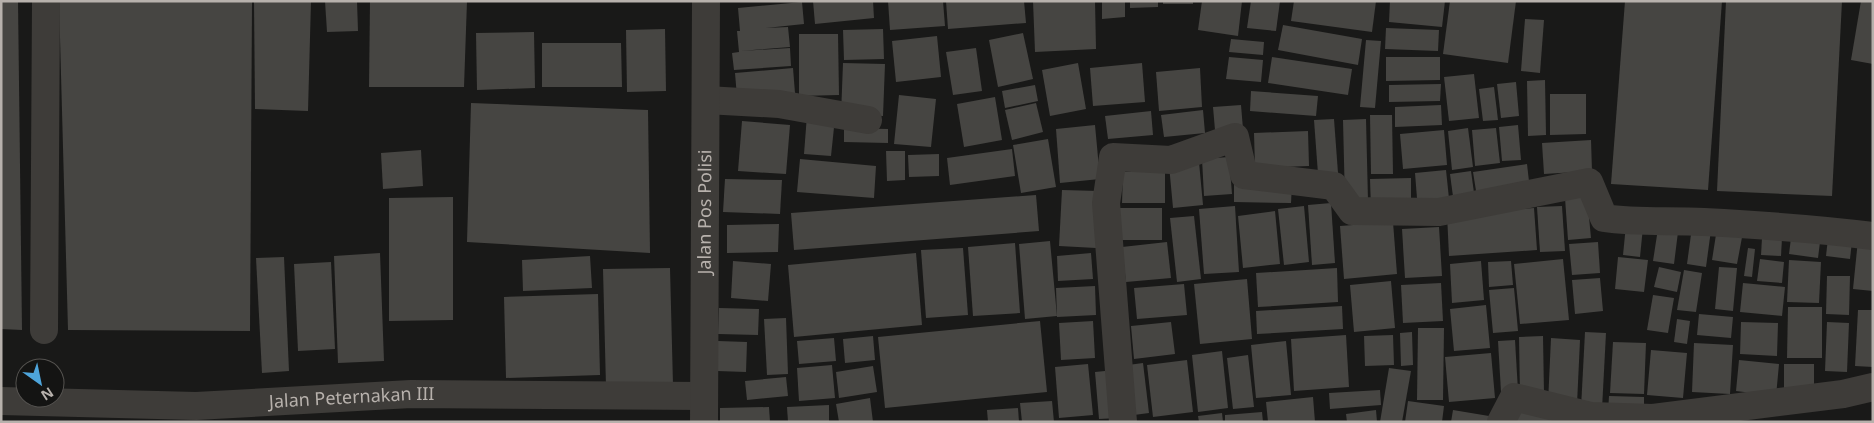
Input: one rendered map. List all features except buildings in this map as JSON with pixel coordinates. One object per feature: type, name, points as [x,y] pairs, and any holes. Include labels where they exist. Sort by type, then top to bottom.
[{"type":"street","points":[[44,330],[46,1]]},
{"type":"street","name":"Jalan Pos Polisi","points":[[704,409],[706,1]]},
{"type":"street","points":[[706,100],[778,104],[868,120]]},
{"type":"street","points":[[1123,422],[1106,203],[1113,157],[1171,160],[1235,137],[1244,175],[1334,186],[1352,211],[1440,212],[1589,182],[1604,218],[1623,221],[1712,222],[1873,236]]},
{"type":"street","points":[[1501,422],[1514,397],[1592,416],[1653,418],[1843,394],[1873,387]]},
{"type":"street","name":"Jalan Peternakan III","points":[[1,401],[196,406],[411,394],[704,409]]}]
